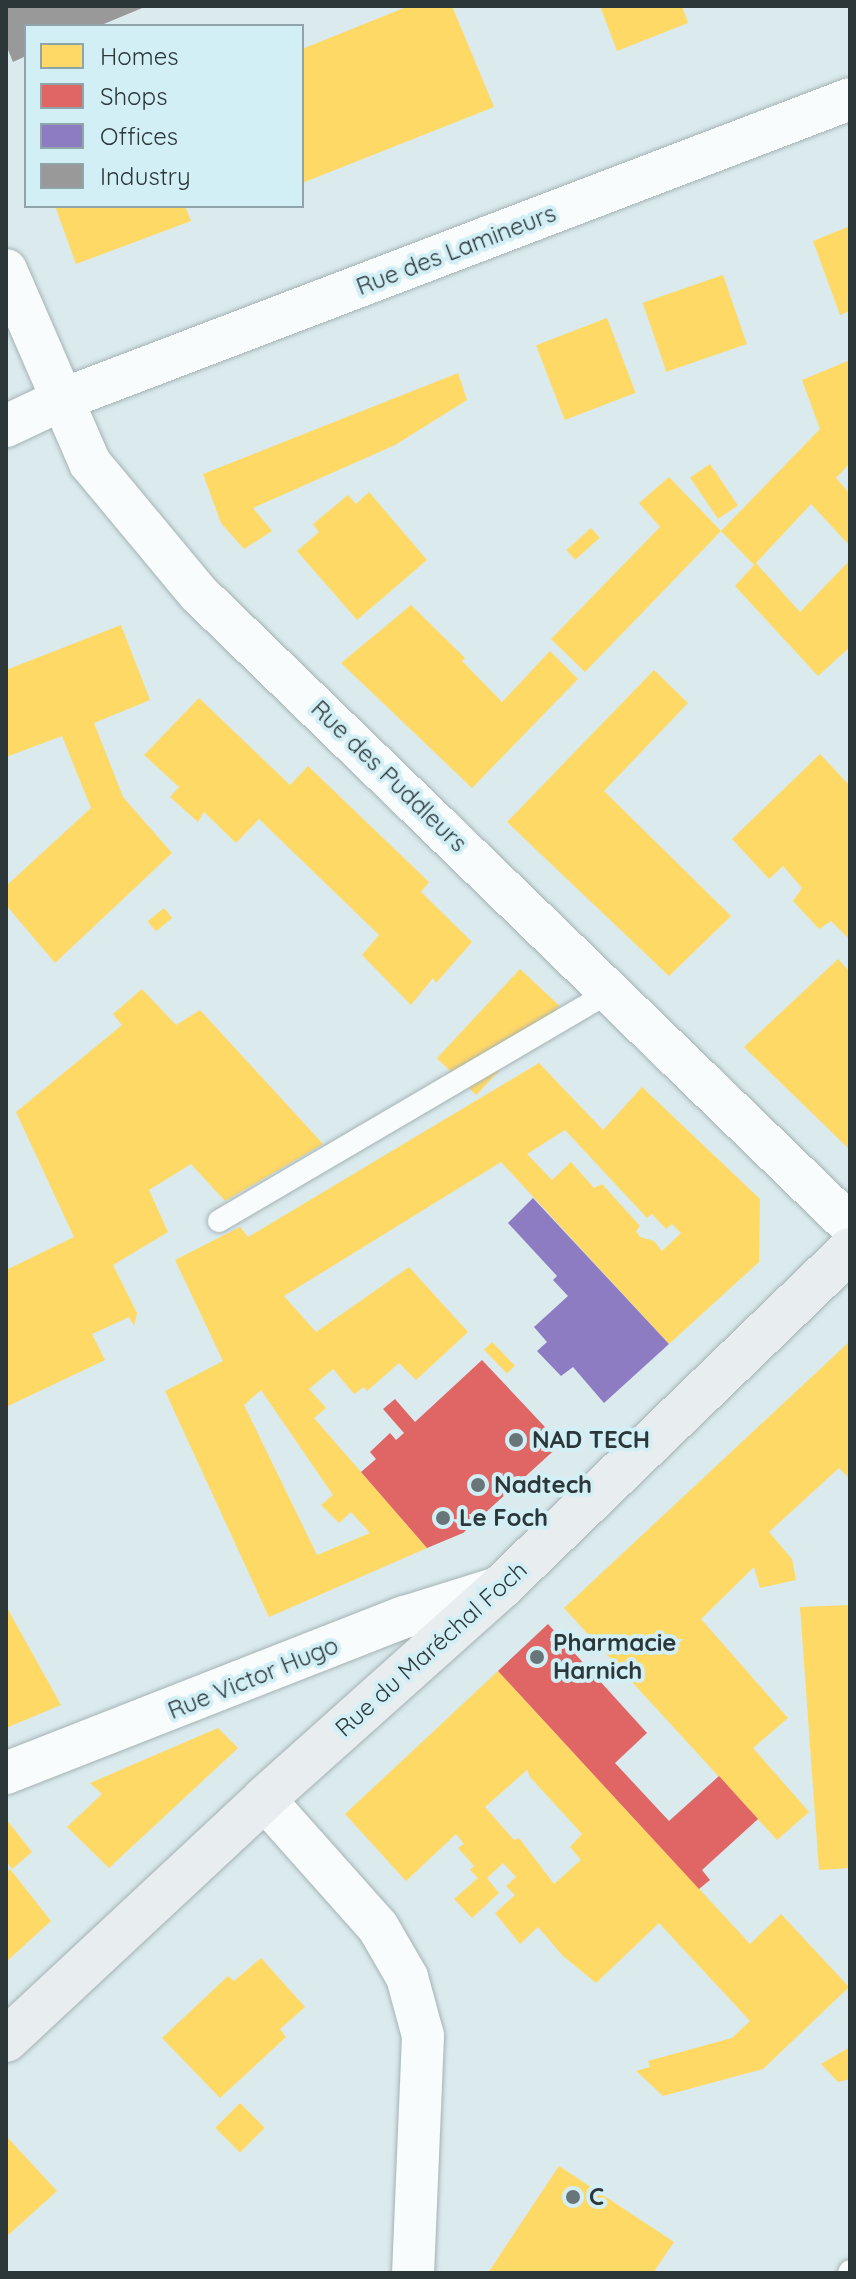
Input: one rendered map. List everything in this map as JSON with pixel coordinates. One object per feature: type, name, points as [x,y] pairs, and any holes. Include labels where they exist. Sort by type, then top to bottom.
[{"type":"main road","name":"Rue du Maréchal Foch","points":[[6,2040],[264,1799],[501,1587],[850,1250]]},
{"type":"street","name":"Rue des Lamineurs","points":[[6,426],[61,400],[850,99]]},
{"type":"street","name":"Rue des Puddleurs","points":[[6,270],[90,463],[198,593],[850,1225]]},
{"type":"street","name":"Rue Victor Hugo","points":[[6,1773],[405,1617],[501,1587]]},
{"type":"street","points":[[264,1799],[378,1927],[407,1977],[423,2036],[413,2273]]},
{"type":"lane","points":[[219,1221],[610,992]]},
{"type":"building: Homes","points":[[409,6],[452,6],[494,107],[304,182],[304,48]]},
{"type":"building: Homes","points":[[600,6],[682,6],[688,23],[617,51]]},
{"type":"building: Homes","points":[[56,208],[186,208],[191,221],[76,264]]},
{"type":"building: Homes","points":[[850,226],[850,311],[840,315],[813,241]]},
{"type":"building: Homes","points":[[723,275],[747,344],[666,372],[643,303]]},
{"type":"building: Homes","points":[[607,318],[636,393],[565,420],[536,345]]},
{"type":"building: Homes","points":[[850,360],[850,463],[836,478],[850,494],[850,546],[811,504],[756,563],[800,612],[850,560],[850,647],[818,676],[735,586],[754,565],[721,531],[820,429],[802,380]]},
{"type":"building: Homes","points":[[458,373],[467,400],[395,445],[253,508],[272,531],[244,549],[221,523],[203,474]]},
{"type":"building: Homes","points":[[710,464],[738,505],[718,519],[690,477]]},
{"type":"building: Homes","points":[[669,477],[721,531],[585,672],[551,639],[660,527],[639,503]]},
{"type":"building: Homes","points":[[369,492],[427,560],[357,620],[297,551],[319,532],[313,524],[348,495],[356,504]]},
{"type":"building: Homes","points":[[591,528],[600,538],[575,560],[566,550]]},
{"type":"building: Homes","points":[[411,605],[465,658],[462,661],[502,702],[550,651],[578,679],[472,788],[341,663]]},
{"type":"building: Homes","points":[[121,625],[150,700],[94,723],[123,797],[172,853],[55,963],[6,905],[6,886],[91,808],[62,736],[6,757],[6,670]]},
{"type":"building: Homes","points":[[654,670],[688,703],[604,791],[731,916],[669,976],[507,822]]},
{"type":"building: Homes","points":[[199,698],[290,785],[308,766],[429,882],[421,892],[472,942],[436,983],[433,978],[411,1005],[362,955],[379,935],[259,819],[236,843],[204,812],[198,822],[170,797],[179,787],[144,755]]},
{"type":"building: Homes","points":[[820,754],[850,786],[850,940],[831,921],[819,929],[793,901],[802,888],[783,866],[769,879],[732,839]]},
{"type":"building: Homes","points":[[164,908],[172,918],[156,931],[148,921]]},
{"type":"building: Homes","points":[[838,959],[850,972],[850,1150],[744,1047]]},
{"type":"building: Homes","points":[[520,969],[559,1006],[476,1095],[437,1058]]},
{"type":"building: Homes","points":[[142,989],[176,1025],[200,1010],[323,1144],[225,1201],[191,1164],[149,1190],[168,1232],[113,1265],[137,1313],[134,1326],[129,1317],[92,1334],[105,1360],[6,1407],[6,1270],[74,1237],[16,1112],[122,1025],[113,1014]]},
{"type":"building: Homes","points":[[539,1063],[603,1130],[642,1087],[760,1199],[759,1262],[669,1344],[501,1162],[284,1296],[316,1332],[409,1267],[468,1332],[416,1380],[399,1363],[367,1391],[364,1387],[354,1394],[333,1369],[309,1389],[326,1408],[314,1418],[427,1548],[269,1617],[165,1391],[223,1361],[175,1260],[240,1227],[248,1237]],"holes":[[[565,1130],[647,1218],[652,1214],[666,1229],[672,1224],[681,1233],[662,1251],[654,1241],[640,1237],[636,1231],[640,1226],[602,1184],[594,1188],[571,1162],[552,1180],[527,1154]],[[261,1390],[333,1495],[321,1505],[339,1523],[351,1512],[370,1533],[317,1555],[244,1405]]]},
{"type":"building: Homes","points":[[850,1341],[850,1479],[839,1468],[769,1532],[792,1559],[796,1580],[760,1588],[754,1567],[701,1619],[788,1718],[753,1748],[809,1812],[777,1840],[564,1608]]},
{"type":"building: Homes","points":[[492,1342],[515,1366],[507,1373],[484,1350]]},
{"type":"building: Homes","points":[[850,1605],[850,1868],[819,1870],[800,1607]]},
{"type":"building: Homes","points":[[6,1606],[61,1705],[6,1728]]},
{"type":"building: Homes","points":[[498,1671],[750,1944],[781,1914],[849,1987],[763,2069],[663,2096],[636,2071],[650,2067],[648,2061],[732,2038],[750,2021],[659,1923],[596,1983],[563,1956],[538,1927],[520,1944],[495,1913],[515,1895],[506,1886],[516,1877],[503,1863],[487,1878],[499,1893],[472,1918],[454,1899],[478,1878],[470,1870],[474,1866],[458,1848],[464,1844],[456,1834],[406,1881],[345,1814]],"holes":[[[527,1770],[582,1834],[570,1847],[581,1860],[554,1884],[519,1838],[514,1840],[485,1807]]]},
{"type":"building: Homes","points":[[218,1728],[238,1748],[109,1868],[67,1827],[102,1794],[90,1783]]},
{"type":"building: Homes","points":[[6,1819],[32,1852],[12,1869],[6,1861]]},
{"type":"building: Homes","points":[[10,1869],[51,1921],[6,1962],[6,1872]]},
{"type":"building: Homes","points":[[261,1958],[305,2007],[280,2029],[286,2037],[220,2098],[162,2038],[228,1976],[234,1981]]},
{"type":"building: Homes","points":[[850,2047],[850,2079],[838,2082],[821,2064]]},
{"type":"building: Homes","points":[[240,2103],[265,2128],[240,2152],[215,2128]]},
{"type":"building: Homes","points":[[6,2136],[57,2191],[6,2237]]},
{"type":"building: Homes","name":"C","points":[[559,2166],[674,2242],[653,2273],[488,2273]]},
{"type":"building: Shops","points":[[482,1360],[561,1444],[463,1533],[427,1548],[361,1472],[376,1459],[370,1452],[390,1433],[396,1440],[404,1433],[383,1409],[395,1399],[415,1422]]},
{"type":"building: Shops","points":[[548,1624],[647,1733],[615,1763],[669,1821],[719,1776],[758,1819],[702,1870],[710,1880],[699,1889],[498,1671]]},
{"type":"building: Offices","points":[[533,1198],[669,1344],[604,1403],[573,1367],[561,1376],[537,1351],[547,1342],[534,1327],[568,1296],[553,1280],[557,1276],[508,1223]]},
{"type":"building: Industry","points":[[6,6],[147,6],[104,24],[24,24],[24,57],[13,62],[6,45]]},
{"type":"place","name":"NAD TECH","points":[[516,1440]]},
{"type":"place","name":"Nadtech","points":[[478,1485]]},
{"type":"place","name":"Le Foch","points":[[443,1518]]},
{"type":"place","name":"Pharmacie Harnich","points":[[537,1657]]},
{"type":"place","name":"C","points":[[573,2197]]}]
